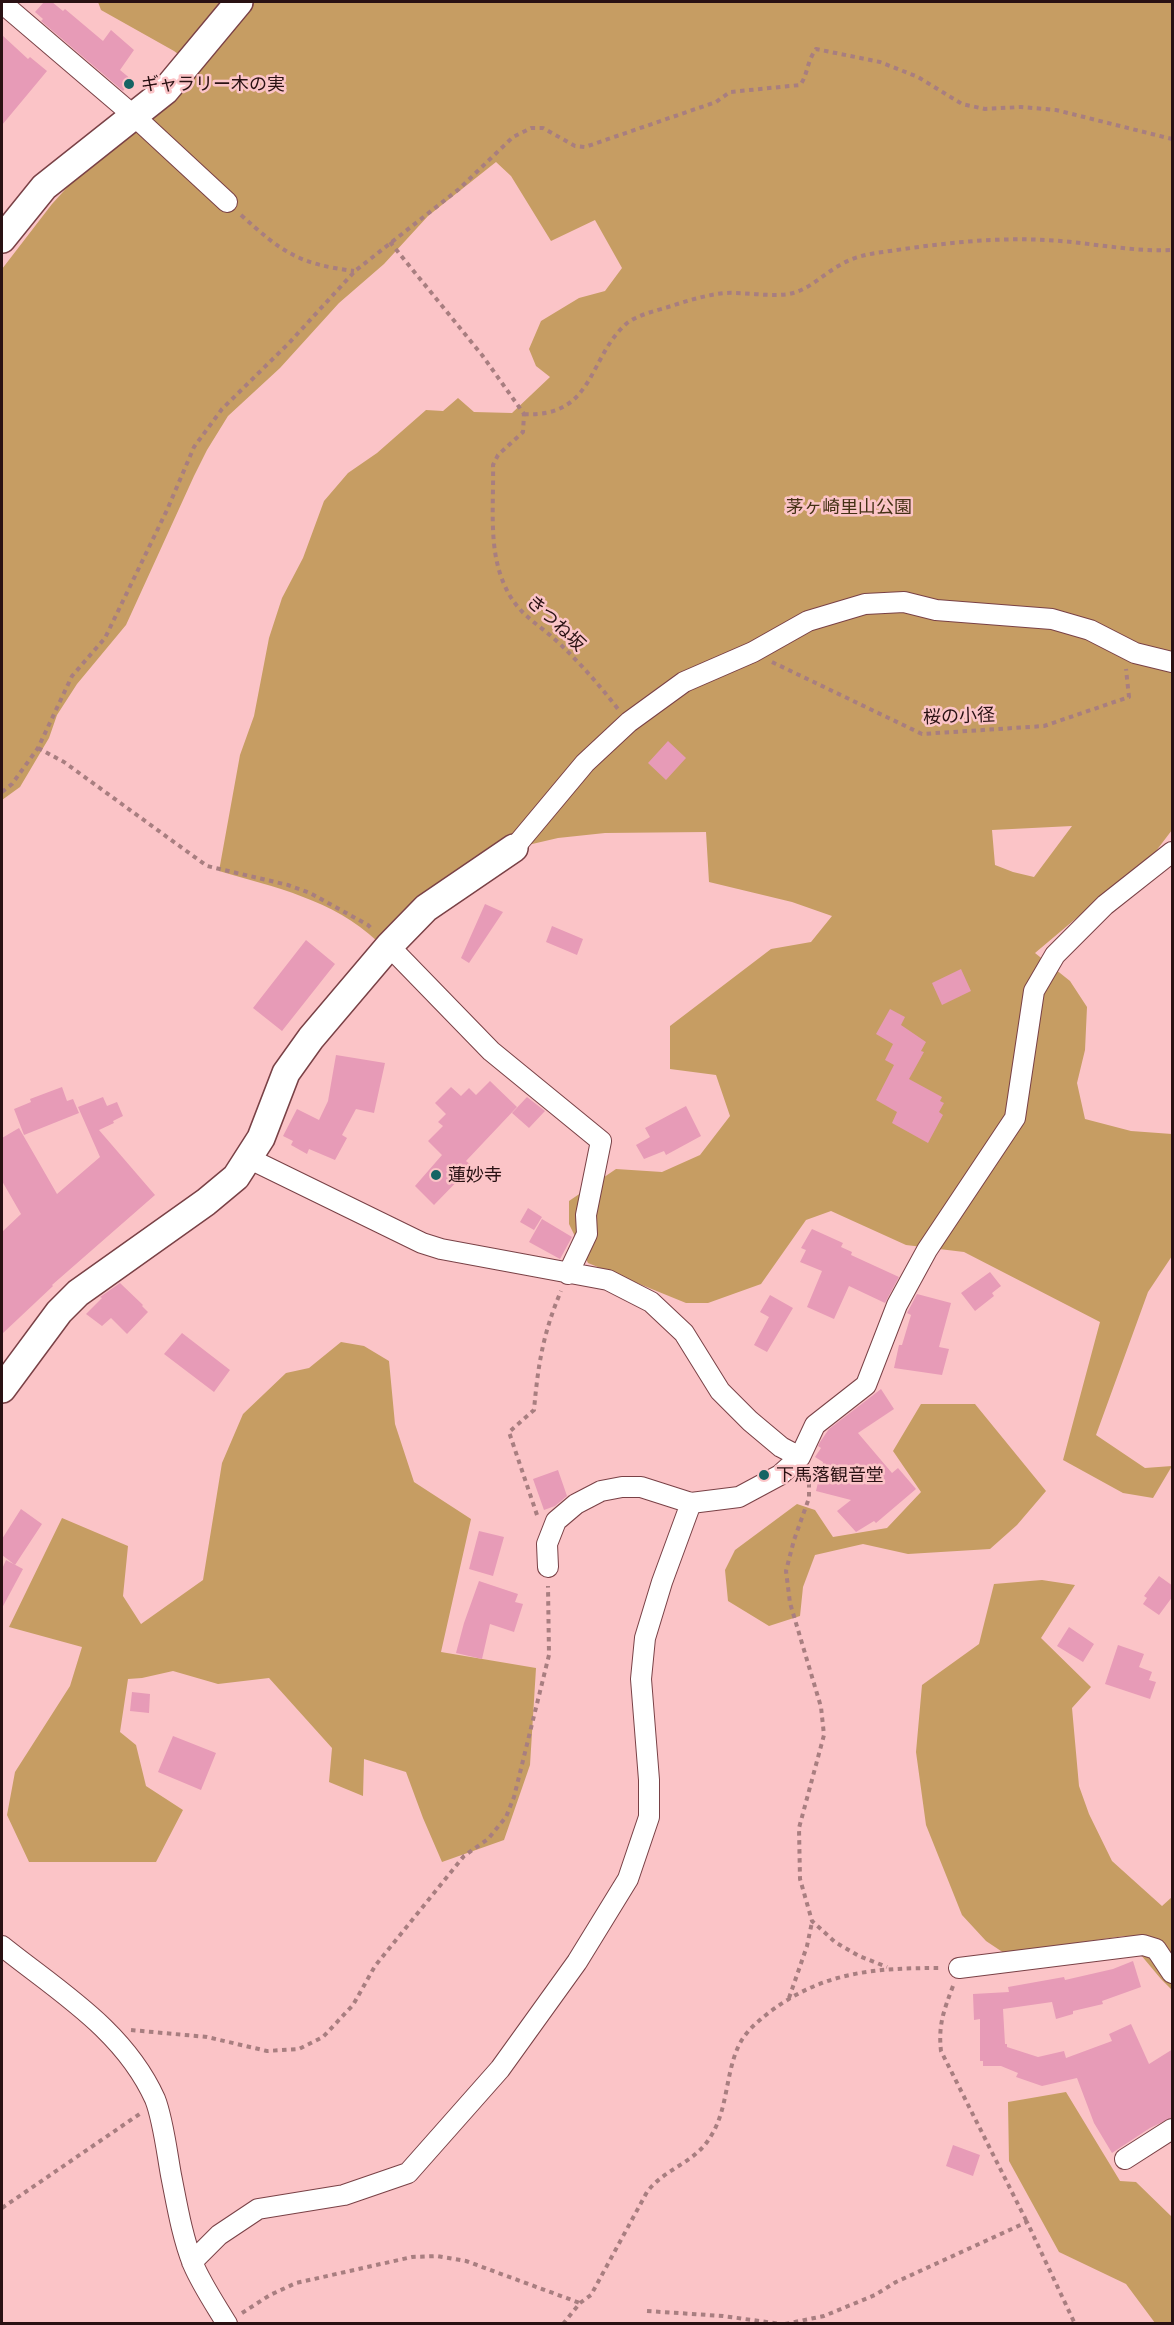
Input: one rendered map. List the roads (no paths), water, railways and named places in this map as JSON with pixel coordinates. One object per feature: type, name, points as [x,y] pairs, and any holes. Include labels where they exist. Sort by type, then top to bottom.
[{"type":"street","points":[[2,239],[44,187],[165,91],[239,2]]},
{"type":"street","points":[[2,3],[133,115],[227,202]]},
{"type":"street","points":[[2,1389],[59,1312],[78,1293],[206,1202],[236,1177],[261,1138],[286,1073],[311,1038],[389,946],[426,908],[514,848],[585,763],[629,722],[684,682],[753,652],[808,621],[865,604],[904,602],[936,610],[1052,619],[1090,630],[1123,648],[1173,662]]},
{"type":"street","points":[[548,1567],[547,1544],[556,1521],[576,1504],[601,1491],[622,1487],[640,1487],[692,1503],[739,1497],[780,1475],[800,1457],[814,1425],[866,1385],[897,1305],[927,1250],[1015,1118],[1034,991],[1055,955],[1105,905],[1173,852]]},
{"type":"street","points":[[389,946],[491,1051],[601,1141],[586,1215],[587,1234],[568,1274]]},
{"type":"street","points":[[248,1158],[422,1243],[441,1249],[608,1280],[651,1302],[684,1333],[720,1391],[773,1441],[800,1457]]},
{"type":"street","points":[[192,2262],[219,2235],[258,2209],[344,2195],[408,2173],[500,2069],[577,1962],[628,1879],[650,1817],[650,1780],[641,1679],[645,1638],[662,1582],[692,1503]]},
{"type":"street","points":[[959,1968],[1143,1945],[1156,1949],[1173,1972]]},
{"type":"street","points":[[2,1946],[78,2003],[104,2027],[144,2078],[156,2102],[181,2223],[192,2262],[202,2284],[231,2321]]},
{"type":"street","points":[[1125,2159],[1173,2129]]},
{"type":"place","name":"ギャラリー木の実","points":[[129,84]]},
{"type":"place","name":"蓮妙寺","points":[[436,1175]]},
{"type":"place","name":"下馬落観音堂","points":[[764,1475]]},
{"type":"park label","name":"茅ヶ崎里山公園","points":[[849,507]]}]
